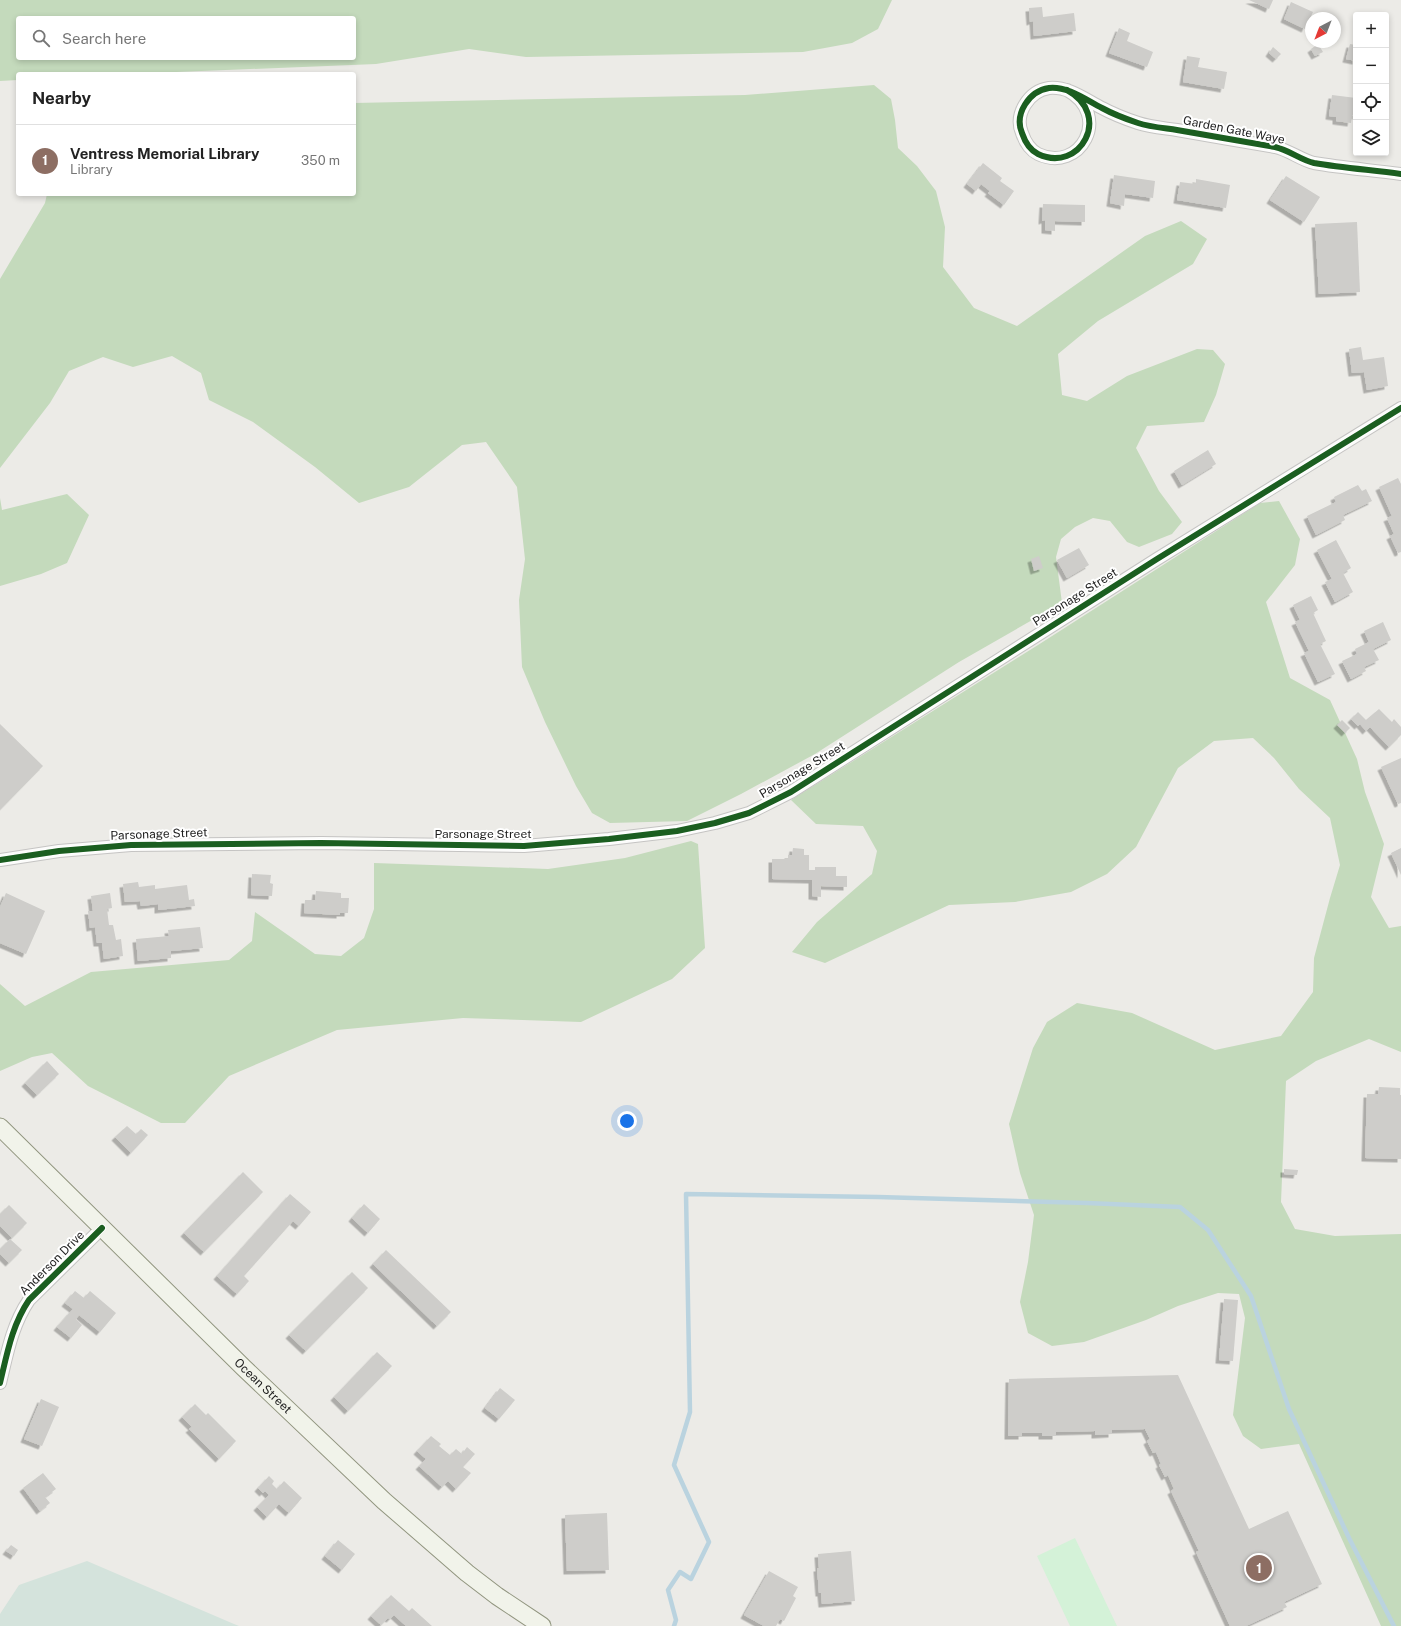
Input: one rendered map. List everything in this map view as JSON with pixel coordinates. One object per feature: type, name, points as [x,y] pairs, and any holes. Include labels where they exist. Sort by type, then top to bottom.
[{"type":"main road","name":"Ocean Street","points":[[0,1127],[244,1368],[384,1501],[497,1596],[542,1626]]},
{"type":"street","points":[[1048,88],[1067,90],[1082,100],[1086,108],[1090,125],[1088,134],[1082,145],[1071,154],[1063,157],[1045,157],[1029,147],[1024,140],[1020,126],[1021,112],[1031,97],[1039,91],[1048,88]]},
{"type":"street","name":"Garden Gate Waye","points":[[1067,90],[1104,109],[1139,123],[1278,147],[1313,162],[1401,174]]},
{"type":"street","name":"Parsonage Street","points":[[0,860],[59,851],[131,845],[321,843],[524,846],[608,839],[677,831],[715,823],[749,813],[791,792],[1071,613],[1401,408]]},
{"type":"street","name":"Anderson Drive","points":[[0,1384],[12,1334],[23,1309],[29,1300],[102,1228]]},
{"type":"green space","points":[[0,0],[892,0],[878,29],[852,43],[803,52],[526,57],[469,49],[376,64],[178,72],[16,72],[16,80],[0,81]]},
{"type":"green space","points":[[874,85],[891,99],[898,148],[917,166],[936,191],[945,227],[943,267],[974,308],[1017,326],[1145,236],[1181,221],[1207,239],[1193,264],[1098,321],[1058,354],[1062,395],[1087,401],[1127,376],[1197,349],[1213,350],[1225,364],[1216,395],[1204,422],[1147,426],[1136,448],[1159,491],[1182,522],[1172,534],[1139,547],[1127,542],[1110,521],[1093,518],[1075,527],[1061,539],[1056,557],[1062,603],[959,662],[815,754],[741,794],[687,821],[610,823],[592,813],[576,786],[545,722],[522,667],[519,600],[525,559],[517,487],[486,442],[462,445],[409,487],[359,503],[315,467],[253,422],[209,400],[201,373],[172,356],[133,367],[103,357],[69,371],[50,403],[0,468],[0,279],[45,203],[47,196],[356,196],[356,103],[745,95]]},
{"type":"green space","points":[[67,494],[89,515],[67,563],[41,574],[0,586],[0,498],[2,510]]},
{"type":"green space","points":[[1279,501],[1300,539],[1295,565],[1266,602],[1290,678],[1330,700],[1357,759],[1365,792],[1384,844],[1371,897],[1389,928],[1401,926],[1401,1052],[1369,1039],[1316,1061],[1286,1081],[1281,1202],[1295,1229],[1335,1236],[1401,1234],[1401,1626],[1381,1626],[1299,1444],[1261,1449],[1243,1436],[1233,1415],[1245,1318],[1239,1294],[1218,1293],[1178,1306],[1146,1320],[1084,1342],[1052,1346],[1028,1333],[1020,1302],[1028,1262],[1034,1215],[1020,1173],[1009,1124],[1033,1048],[1047,1022],[1077,1003],[1132,1013],[1215,1050],[1281,1036],[1313,992],[1314,958],[1340,865],[1330,818],[1299,789],[1274,758],[1253,738],[1214,741],[1178,768],[1136,847],[1107,874],[1071,892],[1015,902],[949,905],[825,963],[792,952],[817,922],[872,874],[877,851],[863,826],[816,824],[791,800],[1260,503]]},
{"type":"green space","points":[[691,841],[698,844],[705,948],[672,979],[581,1022],[463,1018],[337,1030],[229,1076],[185,1123],[161,1123],[88,1086],[52,1053],[32,1057],[0,1071],[0,984],[25,1006],[91,972],[229,960],[252,941],[255,912],[315,954],[341,956],[364,938],[374,909],[374,863],[548,869],[625,858]]},
{"type":"green space","points":[[1075,1538],[1117,1626],[1070,1626],[1037,1556]]},
{"type":"shaded area","points":[[87,1561],[239,1626],[0,1626],[0,1614],[19,1585]]},
{"type":"building","points":[[1249,0],[1273,0],[1269,9]]},
{"type":"building","points":[[1291,2],[1313,12],[1305,12],[1305,29],[1284,19]]},
{"type":"building","points":[[1042,7],[1043,17],[1074,13],[1076,31],[1034,36],[1033,21],[1030,22],[1029,8]]},
{"type":"building","points":[[1119,28],[1130,33],[1127,41],[1153,52],[1147,67],[1109,53]]},
{"type":"building","points":[[1350,44],[1353,44],[1353,60],[1346,59]]},
{"type":"building","points":[[1273,47],[1281,54],[1276,59],[1269,53]]},
{"type":"building","points":[[1320,48],[1323,52],[1315,56],[1311,49]]},
{"type":"building","points":[[1187,56],[1200,58],[1198,67],[1227,72],[1224,89],[1183,82]]},
{"type":"building","points":[[1332,95],[1353,98],[1353,115],[1351,123],[1336,121],[1336,117],[1329,116]]},
{"type":"building","points":[[983,163],[1002,178],[1000,181],[1014,191],[1004,205],[988,193],[990,191],[981,184],[976,191],[967,184]]},
{"type":"building","points":[[1114,175],[1155,181],[1153,198],[1125,194],[1124,206],[1110,203]]},
{"type":"building","points":[[1286,176],[1320,197],[1304,222],[1270,200]]},
{"type":"building","points":[[1196,179],[1230,185],[1226,208],[1177,200],[1180,182],[1196,184]]},
{"type":"building","points":[[1043,204],[1085,205],[1085,222],[1055,221],[1055,231],[1045,230],[1045,220],[1042,221]]},
{"type":"building","points":[[1357,222],[1360,292],[1319,294],[1315,224]]},
{"type":"building","points":[[1361,347],[1363,360],[1384,357],[1388,386],[1367,390],[1364,372],[1352,373],[1349,349]]},
{"type":"building","points":[[1208,450],[1216,464],[1182,485],[1174,471]]},
{"type":"building","points":[[1398,478],[1401,484],[1401,552],[1398,553],[1390,536],[1394,534],[1387,518],[1392,516],[1379,487]]},
{"type":"building","points":[[1358,485],[1362,491],[1366,489],[1372,501],[1343,515],[1345,520],[1316,535],[1307,516],[1336,502],[1334,497]]},
{"type":"building","points":[[1336,540],[1351,568],[1343,573],[1353,592],[1335,602],[1325,582],[1332,579],[1317,550]]},
{"type":"building","points":[[1079,548],[1089,565],[1067,578],[1057,560]]},
{"type":"building","points":[[1039,556],[1043,568],[1034,571],[1031,559]]},
{"type":"building","points":[[1311,596],[1318,610],[1313,613],[1326,641],[1320,644],[1335,674],[1318,682],[1304,653],[1309,651],[1295,622],[1300,620],[1293,605]]},
{"type":"building","points":[[1383,622],[1391,640],[1373,649],[1379,660],[1364,667],[1366,671],[1351,679],[1342,661],[1357,654],[1355,649],[1369,642],[1364,631]]},
{"type":"building","points":[[1379,709],[1392,722],[1394,719],[1401,727],[1401,735],[1389,747],[1370,727],[1366,731],[1360,724],[1358,726],[1351,719],[1358,712],[1366,720]]},
{"type":"building","points":[[1342,720],[1350,728],[1345,733],[1337,725]]},
{"type":"building","points":[[0,724],[43,766],[0,810]]},
{"type":"building","points":[[1401,758],[1401,803],[1398,804],[1381,767]]},
{"type":"building","points":[[793,848],[804,849],[804,855],[809,855],[809,870],[815,870],[815,867],[836,867],[836,876],[847,876],[847,887],[821,886],[821,897],[812,896],[812,880],[772,879],[772,859],[788,859],[788,855],[792,855]]},
{"type":"building","points":[[1401,848],[1401,875],[1391,853]]},
{"type":"building","points":[[252,874],[271,875],[270,883],[273,884],[272,896],[251,895]]},
{"type":"building","points":[[138,882],[139,887],[155,885],[155,889],[187,885],[189,900],[194,899],[195,906],[158,910],[158,904],[141,906],[140,901],[125,902],[123,884]]},
{"type":"building","points":[[316,891],[341,893],[341,898],[349,898],[348,913],[340,913],[340,915],[304,913],[305,900],[315,900]]},
{"type":"building","points":[[6,893],[45,911],[26,954],[0,943],[0,907]]},
{"type":"building","points":[[110,893],[112,908],[107,909],[109,925],[113,925],[116,940],[121,939],[123,956],[104,959],[102,943],[97,943],[95,927],[90,928],[88,911],[93,911],[91,896]]},
{"type":"building","points":[[200,927],[203,948],[171,951],[171,958],[138,961],[136,939],[169,936],[168,930]]},
{"type":"building","points":[[47,1061],[59,1074],[37,1095],[25,1083]]},
{"type":"building","points":[[1379,1087],[1400,1088],[1401,1159],[1365,1158],[1367,1094],[1378,1094]]},
{"type":"building","points":[[127,1126],[136,1134],[141,1129],[148,1135],[131,1153],[115,1137]]},
{"type":"building","points":[[1284,1169],[1298,1170],[1297,1175],[1284,1174]]},
{"type":"building","points":[[243,1172],[263,1192],[204,1252],[184,1233]]},
{"type":"building","points":[[290,1194],[311,1212],[299,1226],[293,1221],[244,1276],[249,1281],[237,1294],[217,1276]]},
{"type":"building","points":[[364,1204],[380,1219],[368,1233],[352,1218]]},
{"type":"building","points":[[9,1205],[27,1223],[12,1238],[0,1226],[0,1214]]},
{"type":"building","points":[[10,1239],[22,1250],[9,1263],[0,1254],[0,1249]]},
{"type":"building","points":[[386,1250],[451,1312],[437,1326],[373,1264]]},
{"type":"building","points":[[352,1272],[368,1288],[306,1351],[289,1335]]},
{"type":"building","points":[[75,1291],[84,1298],[90,1291],[116,1313],[100,1332],[79,1315],[76,1319],[82,1325],[71,1338],[57,1327],[73,1309],[65,1303]]},
{"type":"building","points":[[1224,1299],[1238,1300],[1233,1361],[1219,1360]]},
{"type":"building","points":[[377,1352],[392,1366],[348,1411],[334,1397]]},
{"type":"building","points":[[1178,1375],[1249,1529],[1288,1511],[1322,1584],[1284,1602],[1287,1607],[1246,1626],[1230,1626],[1196,1552],[1199,1551],[1171,1491],[1174,1489],[1168,1475],[1165,1477],[1159,1465],[1161,1464],[1156,1452],[1153,1453],[1147,1441],[1150,1439],[1145,1429],[1112,1430],[1112,1434],[1095,1435],[1095,1431],[1056,1432],[1056,1436],[1042,1436],[1042,1433],[1022,1433],[1022,1436],[1008,1436],[1009,1379]]},
{"type":"building","points":[[500,1388],[515,1400],[499,1419],[485,1408]]},
{"type":"building","points":[[41,1399],[59,1407],[42,1446],[24,1439]]},
{"type":"building","points":[[195,1404],[206,1415],[208,1413],[236,1441],[219,1459],[189,1429],[192,1427],[182,1417]]},
{"type":"building","points":[[431,1436],[441,1444],[439,1446],[450,1455],[456,1449],[462,1454],[467,1447],[475,1454],[463,1467],[471,1473],[456,1489],[448,1481],[442,1487],[419,1466],[426,1459],[417,1451]]},
{"type":"building","points":[[43,1473],[56,1489],[45,1497],[50,1503],[40,1511],[23,1488]]},
{"type":"building","points":[[269,1476],[274,1481],[272,1484],[277,1489],[284,1481],[302,1498],[289,1513],[279,1504],[267,1517],[257,1507],[269,1495],[265,1491],[263,1493],[258,1488]]},
{"type":"building","points":[[607,1513],[609,1570],[567,1571],[565,1515]]},
{"type":"building","points":[[338,1540],[355,1554],[342,1570],[325,1556]]},
{"type":"building","points":[[11,1545],[18,1550],[14,1556],[6,1551]]},
{"type":"building","points":[[851,1551],[855,1601],[822,1604],[821,1593],[819,1593],[817,1568],[819,1568],[818,1554]]},
{"type":"building","points":[[769,1571],[798,1587],[793,1596],[796,1598],[784,1621],[780,1619],[776,1626],[764,1626],[744,1615]]},
{"type":"building","points":[[391,1595],[409,1611],[412,1608],[432,1626],[406,1626],[394,1615],[390,1619],[388,1618],[381,1625],[371,1616]]},
{"type":"waterway","points":[[674,1626],[676,1620],[668,1590],[680,1572],[691,1579],[709,1542],[674,1465],[690,1412],[686,1194],[878,1197],[1180,1207],[1208,1230],[1251,1296],[1289,1409],[1349,1538],[1394,1626]]},
{"type":"cycle path","points":[[1067,90],[1081,101],[1088,113],[1089,127],[1086,139],[1078,149],[1067,156],[1053,158],[1038,154],[1026,143],[1020,126],[1020,118],[1025,104],[1035,94],[1042,90],[1056,88],[1063,89],[1070,91],[1124,118],[1143,124],[1275,147],[1314,163],[1401,174]]},
{"type":"cycle path","points":[[0,860],[59,851],[131,845],[321,843],[524,846],[609,839],[677,831],[715,823],[749,813],[791,792],[1157,559],[1401,408]]},
{"type":"cycle path","points":[[0,1383],[14,1330],[18,1319],[29,1300],[102,1228]]},
{"type":"place","name":"Ventress Memorial Library","points":[[1259,1568]]}]
